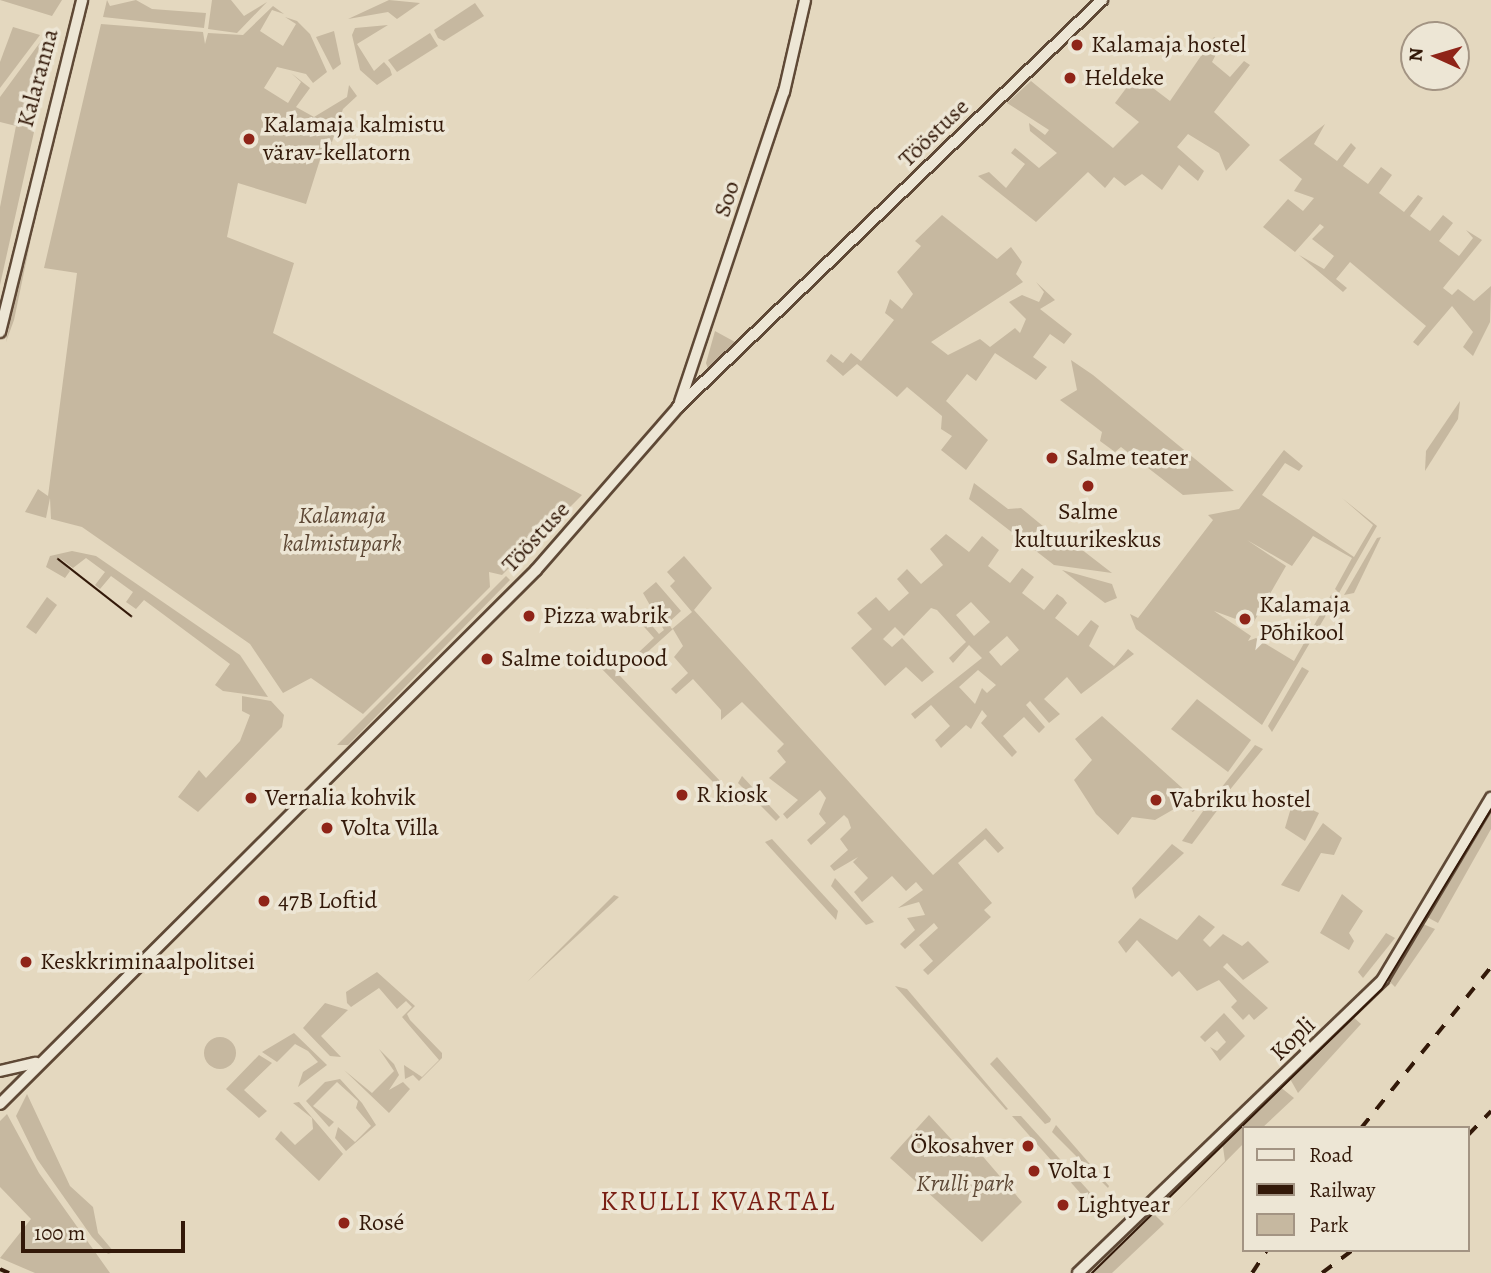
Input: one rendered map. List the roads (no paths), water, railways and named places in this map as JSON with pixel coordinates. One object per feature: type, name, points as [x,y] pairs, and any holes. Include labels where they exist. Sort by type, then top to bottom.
[{"type":"street","name":"Kalaranna","points":[[0,332],[82,0]]},
{"type":"street","name":"Soo","points":[[678,407],[700,354],[783,92],[805,0]]},
{"type":"street","name":"Tööstuse","points":[[0,1104],[536,570],[678,407],[1102,0]]},
{"type":"street","points":[[700,354],[703,373],[712,377]]},
{"type":"street","name":"Kopli","points":[[1078,1273],[1396,963],[1491,797]]},
{"type":"street","points":[[0,1071],[21,1072],[50,1054]]},
{"type":"tram line","points":[[58,559],[131,616]]},
{"type":"tram line","points":[[1242,1126],[1382,989],[1491,810]]},
{"type":"tram line","points":[[1092,1273],[1242,1126]]},
{"type":"railway","points":[[1363,1126],[1491,967]]},
{"type":"railway","points":[[1470,1133],[1491,1111]]},
{"type":"railway","points":[[1252,1273],[1266,1252]]},
{"type":"railway","points":[[1322,1273],[1349,1252]]},
{"type":"railway","points":[[0,1269],[9,1273]]},
{"type":"place","name":"Kalamaja hostel","points":[[1077,45]]},
{"type":"place","name":"Heldeke","points":[[1070,78]]},
{"type":"place","name":"Kalamaja kalmistu värav-kellatorn","points":[[249,139]]},
{"type":"place","name":"Salme teater","points":[[1052,458]]},
{"type":"place","name":"Salme kultuurikeskus","points":[[1088,486]]},
{"type":"place","name":"Pizza wabrik","points":[[529,616]]},
{"type":"place","name":"Kalamaja Põhikool","points":[[1245,619]]},
{"type":"place","name":"Salme toidupood","points":[[487,659]]},
{"type":"place","name":"R kiosk","points":[[682,795]]},
{"type":"place","name":"Vernalia kohvik","points":[[251,798]]},
{"type":"place","name":"Vabriku hostel","points":[[1156,800]]},
{"type":"place","name":"Volta Villa","points":[[327,828]]},
{"type":"place","name":"47B Loftid","points":[[264,901]]},
{"type":"place","name":"Keskkriminaalpolitsei","points":[[26,962]]},
{"type":"place","name":"Ökosahver","points":[[1028,1146]]},
{"type":"place","name":"Volta 1","points":[[1034,1171]]},
{"type":"place","name":"Lightyear","points":[[1063,1205]]},
{"type":"place","name":"Rosé","points":[[344,1223]]},
{"type":"district","name":"KRULLI KVARTAL","points":[[718,1201]]},
{"type":"park label","name":"Kalamaja kalmistupark","points":[[342,530]]},
{"type":"park label","name":"Krulli park","points":[[965,1184]]}]
